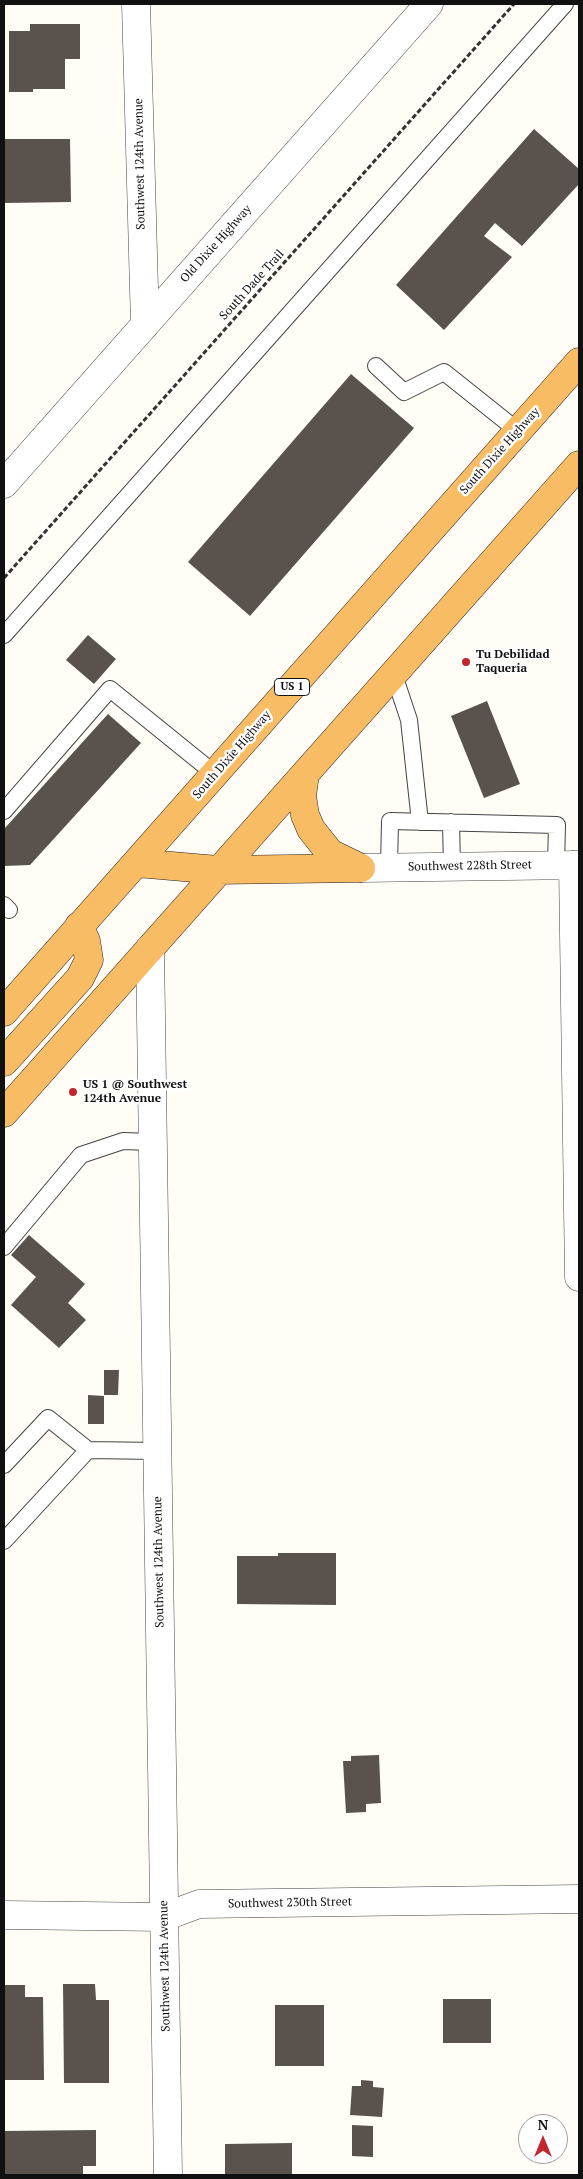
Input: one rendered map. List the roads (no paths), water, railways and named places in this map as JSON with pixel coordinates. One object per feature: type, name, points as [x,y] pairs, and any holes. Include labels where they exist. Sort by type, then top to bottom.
[{"type":"highway","name":"South Dixie Highway","points":[[4,1012],[579,362]]},
{"type":"highway","points":[[4,1113],[579,465]]},
{"type":"highway","points":[[305,774],[302,796],[305,815],[311,830],[330,853],[360,868]]},
{"type":"highway","points":[[137,863],[218,870],[360,868]]},
{"type":"highway","points":[[4,1062],[80,978],[88,960],[86,941],[79,926]]},
{"type":"street","name":"Southwest 124th Avenue","points":[[136,4],[144,325]]},
{"type":"street","name":"Old Dixie Highway","points":[[4,484],[429,4]]},
{"type":"street","name":"Southwest 228th Street","points":[[360,868],[569,865]]},
{"type":"street","points":[[569,865],[579,1277]]},
{"type":"street","name":"Southwest 124th Avenue","points":[[150,948],[168,2175]]},
{"type":"street","name":"Southwest 230th Street","points":[[4,1915],[164,1917],[199,1904],[579,1898]]},
{"type":"lane","points":[[4,635],[565,4]]},
{"type":"lane","points":[[376,366],[404,392],[444,372],[518,431]]},
{"type":"lane","points":[[394,675],[409,720],[420,822]]},
{"type":"lane","points":[[4,811],[110,689],[215,774]]},
{"type":"lane","points":[[389,867],[390,821],[557,825],[569,865]]},
{"type":"lane","points":[[451,822],[452,867]]},
{"type":"lane","points":[[4,1247],[81,1155],[123,1141],[152,1142]]},
{"type":"lane","points":[[4,1465],[48,1418],[88,1450],[157,1451]]},
{"type":"lane","points":[[4,1541],[88,1450]]},
{"type":"place","name":"Tu Debilidad Taqueria","points":[[466,662]]},
{"type":"place","name":"US 1 @ Southwest 124th Avenue","points":[[73,1092]]}]
